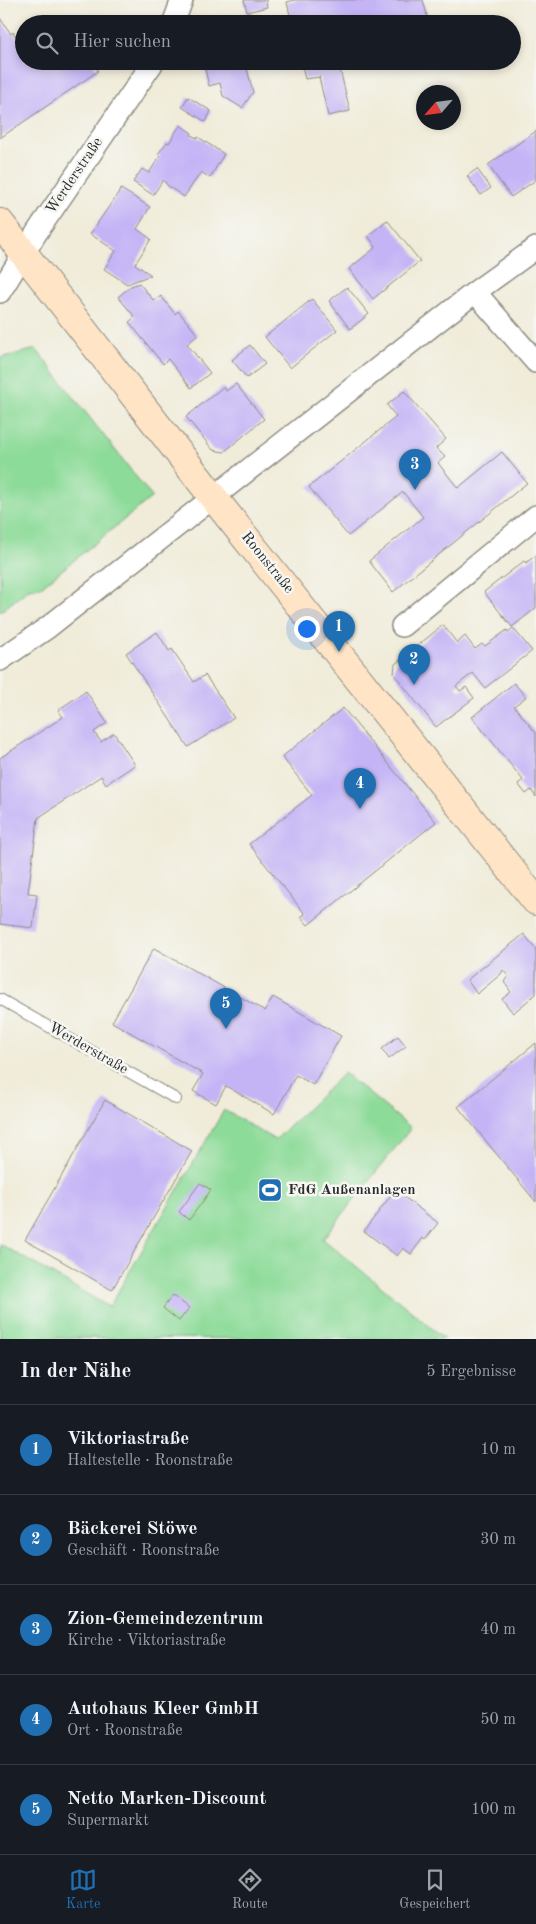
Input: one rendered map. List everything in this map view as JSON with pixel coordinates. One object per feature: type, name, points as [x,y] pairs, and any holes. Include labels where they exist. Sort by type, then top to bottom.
[{"type":"street","points":[[176,15],[182,0]]},
{"type":"street","name":"Werderstraße","points":[[0,292],[23,254],[148,70]]},
{"type":"street","name":"Roonstraße","points":[[0,223],[213,497],[536,900]]},
{"type":"street","points":[[0,660],[46,628],[475,292],[536,248]]},
{"type":"street","points":[[475,292],[536,362]]},
{"type":"street","points":[[402,626],[536,516]]},
{"type":"lane","name":"Werderstraße","points":[[0,999],[176,1099]]},
{"type":"green space","points":[[36,349],[152,497],[41,587],[29,589],[0,612],[0,358]]},
{"type":"green space","name":"FdG Außenanlagen","points":[[344,1073],[411,1128],[323,1239],[445,1339],[0,1338],[0,1244],[109,1307],[224,1110],[275,1140]]},
{"type":"building","points":[[244,0],[266,0],[267,7],[247,12]]},
{"type":"building","points":[[295,0],[423,0],[427,15],[290,15],[287,2]]},
{"type":"building","points":[[0,18],[11,34],[13,32],[15,35],[15,70],[98,71],[0,138]]},
{"type":"building","points":[[205,70],[247,70],[253,92],[242,108],[223,96],[220,83],[209,86]]},
{"type":"building","points":[[303,70],[340,70],[350,111],[328,116],[319,77],[305,79]]},
{"type":"building","points":[[188,97],[211,111],[206,122],[182,107]]},
{"type":"building","points":[[180,125],[192,133],[191,135],[198,137],[224,154],[210,178],[201,172],[184,197],[168,186],[163,180],[153,195],[133,182],[142,169],[149,173],[160,156],[158,154],[167,142],[169,143]]},
{"type":"building","points":[[536,131],[536,180],[511,197],[488,165]]},
{"type":"building","points":[[477,169],[491,188],[481,195],[467,176]]},
{"type":"building","points":[[121,189],[150,207],[137,229],[151,239],[135,264],[151,275],[127,284],[104,269],[116,251],[90,234]]},
{"type":"building","points":[[387,220],[420,261],[373,299],[349,269],[376,247],[368,236]]},
{"type":"building","points":[[139,283],[154,301],[161,296],[175,314],[178,311],[198,335],[187,344],[210,373],[191,388],[168,359],[163,364],[129,322],[135,317],[118,297],[131,286]]},
{"type":"building","points":[[347,287],[369,314],[350,329],[329,301]]},
{"type":"building","points":[[312,299],[337,330],[290,368],[265,337]]},
{"type":"building","points":[[250,345],[265,364],[247,378],[232,360]]},
{"type":"building","points":[[236,384],[264,419],[224,452],[213,450],[186,417],[223,387],[226,391]]},
{"type":"building","points":[[404,391],[446,439],[436,448],[445,457],[438,463],[458,488],[502,452],[527,483],[393,592],[369,561],[423,517],[403,492],[348,536],[309,487],[396,417],[387,405]]},
{"type":"building","points":[[536,555],[536,608],[512,627],[484,592],[524,561],[526,563]]},
{"type":"building","points":[[443,625],[457,643],[465,636],[475,649],[482,644],[485,646],[507,630],[508,632],[513,628],[532,651],[485,688],[473,673],[456,686],[460,691],[466,687],[474,698],[436,727],[394,674],[395,664]]},
{"type":"building","points":[[157,632],[169,651],[172,649],[194,682],[205,675],[234,718],[188,747],[126,653]]},
{"type":"building","points":[[514,683],[526,697],[514,706],[536,733],[536,797],[531,790],[526,794],[518,784],[523,780],[472,717]]},
{"type":"building","points":[[86,691],[107,723],[94,732],[101,742],[114,733],[135,765],[106,784],[101,776],[38,818],[28,893],[37,894],[33,928],[0,924],[0,758],[63,717],[58,710]]},
{"type":"building","points":[[343,708],[436,822],[308,925],[301,917],[305,914],[249,844],[312,795],[282,757]]},
{"type":"building","points":[[524,934],[536,949],[536,994],[513,1013],[502,999],[511,992],[504,982],[508,976],[503,970],[501,974],[477,994],[467,980]]},
{"type":"building","points":[[154,948],[265,1011],[273,997],[341,1036],[313,1085],[296,1075],[274,1114],[226,1086],[216,1104],[193,1091],[203,1074],[112,1022]]},
{"type":"building","points":[[398,1036],[406,1046],[389,1059],[382,1049]]},
{"type":"building","points":[[536,1043],[536,1202],[458,1107]]},
{"type":"building","points":[[105,1100],[192,1151],[112,1290],[25,1240]]},
{"type":"building","points":[[200,1183],[211,1190],[189,1220],[179,1212]]},
{"type":"building","points":[[395,1190],[438,1223],[411,1254],[403,1248],[397,1256],[364,1231]]},
{"type":"building","points":[[173,1295],[189,1308],[179,1321],[163,1308]]},
{"type":"place","name":"Zion-Gemeindezentrum","points":[[415,490]]},
{"type":"place","name":"Viktoriastraße","points":[[339,652]]},
{"type":"place","name":"Bäckerei Stöwe","points":[[414,685]]},
{"type":"place","name":"Autohaus Kleer GmbH","points":[[360,809]]},
{"type":"place","name":"Netto Marken-Discount","points":[[226,1029]]},
{"type":"place","name":"FdG Außenanlagen","points":[[270,1190]]}]
